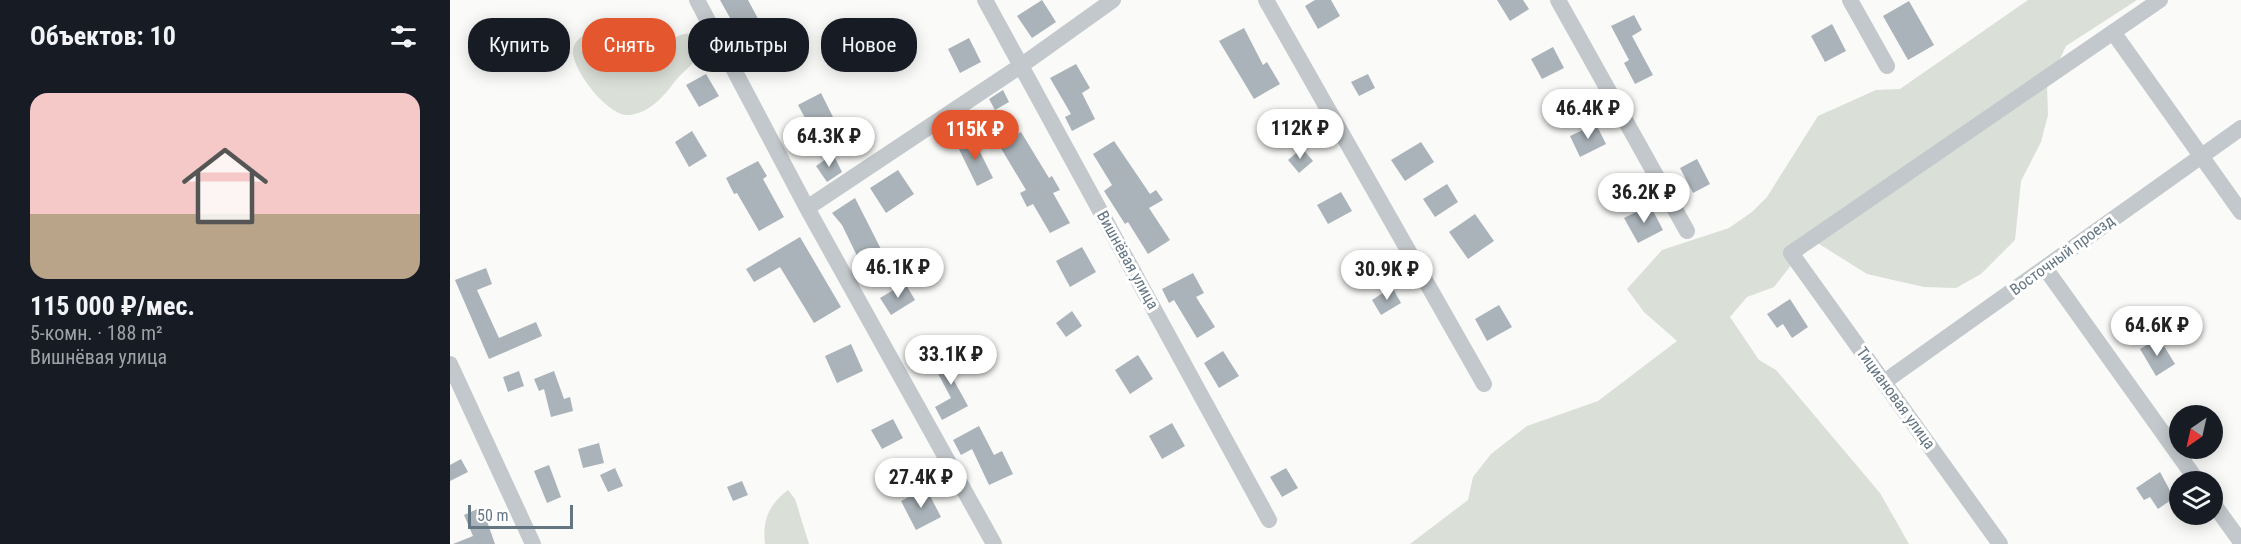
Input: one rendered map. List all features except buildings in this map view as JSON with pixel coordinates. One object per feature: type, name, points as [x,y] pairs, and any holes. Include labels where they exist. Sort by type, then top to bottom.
[{"type":"street","points":[[697,0],[807,208],[994,544]]},
{"type":"street","name":"Вишнёвая улица","points":[[986,0],[1269,520]]},
{"type":"street","points":[[807,208],[1022,65],[1113,0]]},
{"type":"street","points":[[1266,0],[1484,384]]},
{"type":"street","points":[[1558,0],[1687,231]]},
{"type":"street","points":[[1850,0],[1887,66]]},
{"type":"street","points":[[2160,0],[2113,32],[2241,212]]},
{"type":"street","name":"Тициановая улица","points":[[2000,544],[1791,253],[2113,32]]},
{"type":"street","name":"Восточный проезд","points":[[1884,382],[2241,128]]},
{"type":"street","points":[[2044,268],[2190,471]]},
{"type":"street","points":[[450,364],[533,544]]},
{"type":"street","points":[[2223,517],[2241,542]]},
{"type":"shaded area","points":[[2028,0],[2137,0],[2066,46],[2047,86],[2048,115],[2041,142],[2021,181],[2015,240],[1981,274],[1956,288],[1924,287],[1867,274],[1816,242],[1803,250],[1774,287],[1747,297],[1730,317],[1759,360],[1776,370],[1880,493],[1909,544],[1410,544],[1468,500],[1473,477],[1491,454],[1527,426],[1598,401],[1677,341],[1644,312],[1627,289],[1662,250],[1729,228],[1752,212],[1767,197],[1818,116],[1876,90],[1900,89]]},
{"type":"shaded area","points":[[688,34],[688,68],[656,103],[637,114],[621,114],[601,99],[576,65],[573,54],[574,46],[582,37],[582,72],[676,72],[676,37]]},
{"type":"shaded area","points":[[788,490],[795,499],[809,544],[765,544],[768,514],[781,495]]}]
